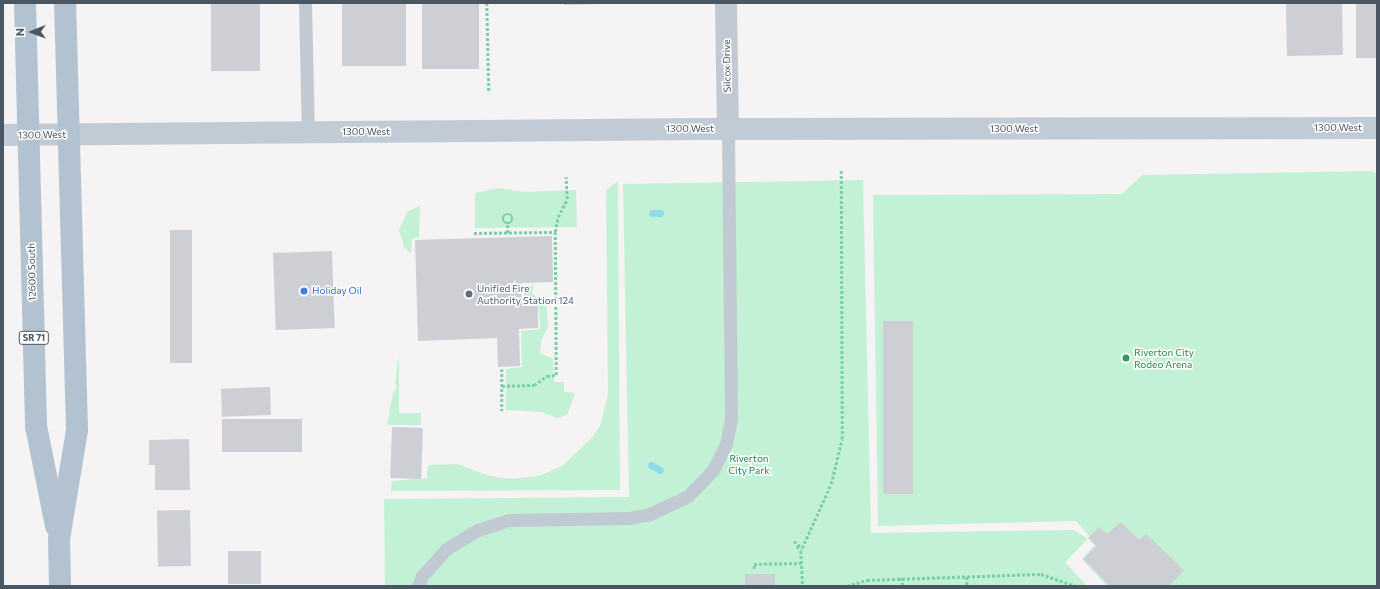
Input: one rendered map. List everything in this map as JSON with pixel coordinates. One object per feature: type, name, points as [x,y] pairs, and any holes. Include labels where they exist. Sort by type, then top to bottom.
[{"type":"main road","name":"12600 South","points":[[25,3],[36,426],[59,539],[60,586]]},
{"type":"main road","name":"12600 South","points":[[59,539],[77,430],[65,3]]},
{"type":"street","name":"Silcox Drive","points":[[726,3],[728,129]]},
{"type":"street","name":"1300 West","points":[[3,135],[728,129],[1377,128]]},
{"type":"lane","points":[[305,3],[308,133]]},
{"type":"lane","points":[[418,586],[422,576],[446,548],[478,530],[508,520],[630,518],[650,514],[688,496],[713,470],[726,444],[731,418],[728,129]]},
{"type":"path","points":[[487,3],[489,93]]},
{"type":"path","points":[[803,586],[801,551],[794,541],[802,548],[830,484],[842,439],[841,171]]},
{"type":"path","points":[[502,386],[534,384],[547,376],[556,375],[555,232],[558,217],[567,199],[566,177]]},
{"type":"path","points":[[508,225],[503,220],[507,214],[513,219],[508,225],[508,233]]},
{"type":"path","points":[[474,233],[555,232]]},
{"type":"path","points":[[502,369],[502,411]]},
{"type":"path","points":[[754,569],[754,564],[801,563]]},
{"type":"path","points":[[847,586],[867,580],[1042,574],[1075,586]]},
{"type":"path","points":[[966,576],[967,586]]},
{"type":"path","points":[[902,578],[903,586]]},
{"type":"green space","name":"Riverton City Rodeo Arena","points":[[1373,171],[1377,174],[1377,586],[1107,586],[1082,559],[1096,544],[1076,521],[878,526],[873,195],[1122,194],[1142,175]]},
{"type":"green space","name":"Riverton City Park","points":[[863,180],[871,533],[1074,530],[1088,539],[1065,562],[1087,586],[385,586],[384,499],[629,497],[623,184]]},
{"type":"green space","points":[[618,181],[620,490],[391,491],[392,481],[427,478],[428,465],[457,464],[490,476],[511,479],[539,476],[562,466],[591,439],[600,426],[608,395],[606,190]]},
{"type":"green space","points":[[498,188],[524,192],[576,190],[577,227],[475,228],[475,193]]},
{"type":"green space","points":[[420,206],[419,237],[412,239],[411,253],[404,247],[399,229],[408,211]]},
{"type":"green space","points":[[524,286],[534,286],[532,293],[547,308],[548,327],[541,341],[540,353],[553,359],[554,382],[564,382],[564,392],[575,393],[567,415],[558,418],[541,412],[506,410],[506,369],[522,367],[521,331],[540,329],[539,304],[524,304]]},
{"type":"green space","points":[[399,355],[399,413],[421,413],[421,425],[387,425],[393,393],[397,387],[395,382]]},
{"type":"building","points":[[211,3],[260,3],[260,71],[211,71]]},
{"type":"building","points":[[342,3],[406,3],[406,66],[342,66]]},
{"type":"building","points":[[422,3],[479,3],[479,69],[422,69]]},
{"type":"building","points":[[564,3],[601,3],[601,4],[564,5]]},
{"type":"building","points":[[1342,3],[1343,55],[1287,56],[1286,4]]},
{"type":"building","points":[[1356,4],[1377,4],[1377,58],[1356,58]]},
{"type":"building","points":[[170,230],[192,230],[192,363],[170,363]]},
{"type":"building","name":"Unified Fire Authority Station 124","points":[[552,236],[553,282],[521,283],[522,306],[538,306],[538,328],[519,329],[520,366],[498,367],[497,338],[418,341],[415,240]]},
{"type":"building","name":"Holiday Oil","points":[[332,251],[335,328],[276,330],[273,253]]},
{"type":"building","points":[[883,321],[913,321],[913,494],[883,494]]},
{"type":"building","points":[[270,387],[271,415],[222,417],[221,389]]},
{"type":"building","points":[[222,419],[302,419],[302,452],[222,452]]},
{"type":"building","points":[[392,427],[423,428],[421,479],[390,478]]},
{"type":"building","points":[[189,439],[190,490],[155,490],[155,465],[149,465],[149,440]]},
{"type":"building","points":[[190,510],[191,566],[158,567],[157,511]]},
{"type":"building","points":[[1121,522],[1139,540],[1146,534],[1184,570],[1169,586],[1110,586],[1083,559],[1096,546],[1088,538],[1099,527],[1107,534]]},
{"type":"building","points":[[228,551],[261,551],[261,584],[228,584]]},
{"type":"building","points":[[745,574],[775,574],[775,586],[745,586]]},
{"type":"waterway","points":[[652,213],[660,213]]},
{"type":"waterway","points":[[651,465],[660,470]]},
{"type":"place","name":"Holiday Oil","points":[[304,291]]},
{"type":"place","name":"Unified Fire Authority Station 124","points":[[469,294]]},
{"type":"place","name":"Riverton City Rodeo Arena","points":[[1126,358]]}]
